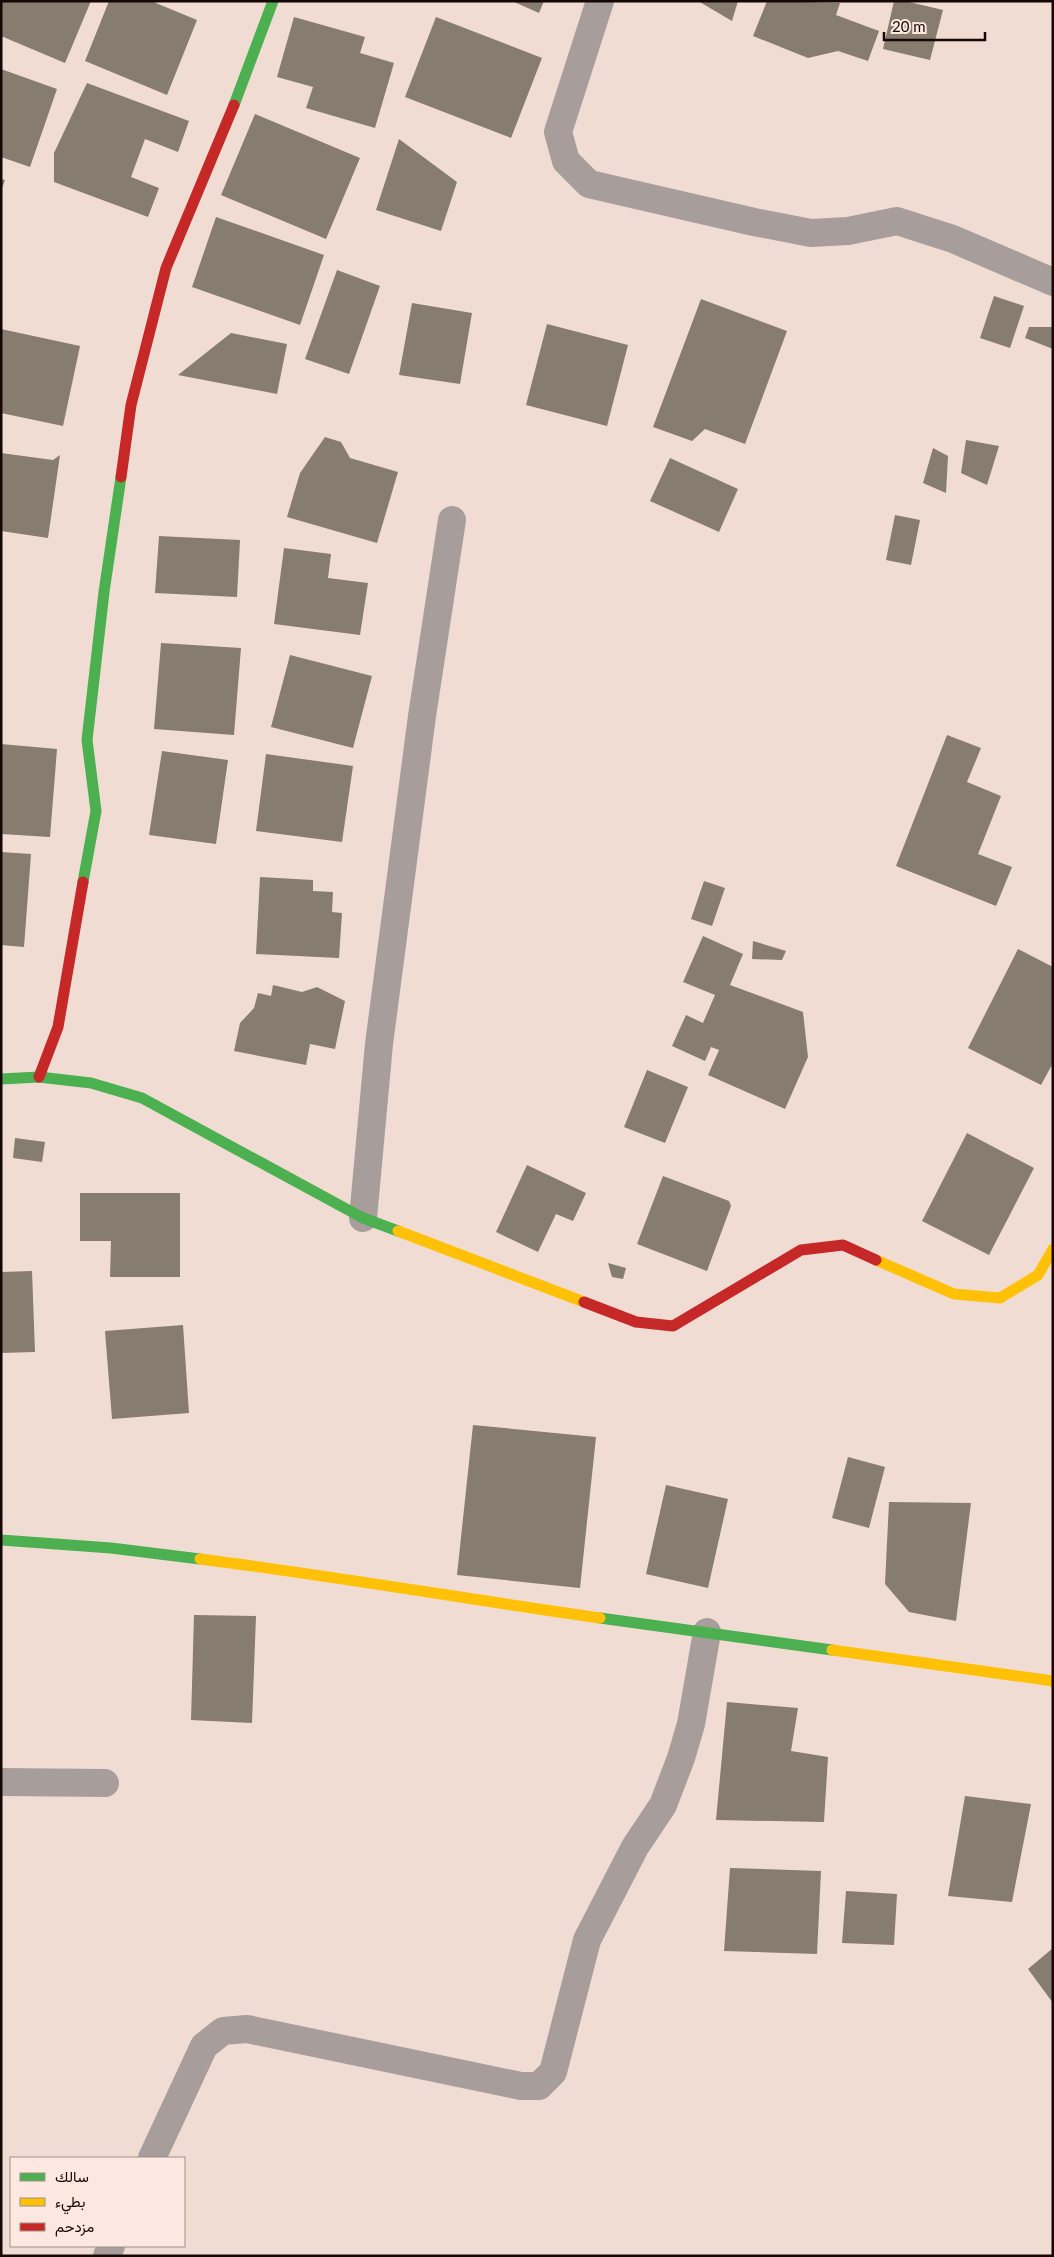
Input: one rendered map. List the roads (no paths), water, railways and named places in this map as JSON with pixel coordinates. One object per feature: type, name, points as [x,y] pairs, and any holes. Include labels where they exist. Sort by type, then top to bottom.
[{"type":"street","points":[[39,1076],[58,1027],[96,811],[87,740],[104,592],[131,405],[166,268],[230,116],[273,1]]},
{"type":"street","points":[[600,1],[558,132],[566,160],[589,184],[754,222],[812,233],[848,231],[897,221],[953,239],[1053,282]]},
{"type":"street","points":[[363,1218],[379,1044],[422,716],[452,520]]},
{"type":"street","points":[[1,1079],[39,1076],[91,1084],[142,1098],[363,1218],[636,1322],[673,1326],[801,1250],[843,1245],[954,1294],[1000,1298],[1038,1276],[1053,1249]]},
{"type":"street","points":[[1,1540],[111,1548],[296,1570],[482,1601],[1053,1681]]},
{"type":"street","points":[[152,2157],[204,2046],[223,2031],[248,2029],[522,2086],[539,2086],[553,2072],[587,1940],[635,1847],[663,1806],[681,1758],[691,1724],[707,1632]]},
{"type":"street","points":[[1,1782],[105,1783]]}]
